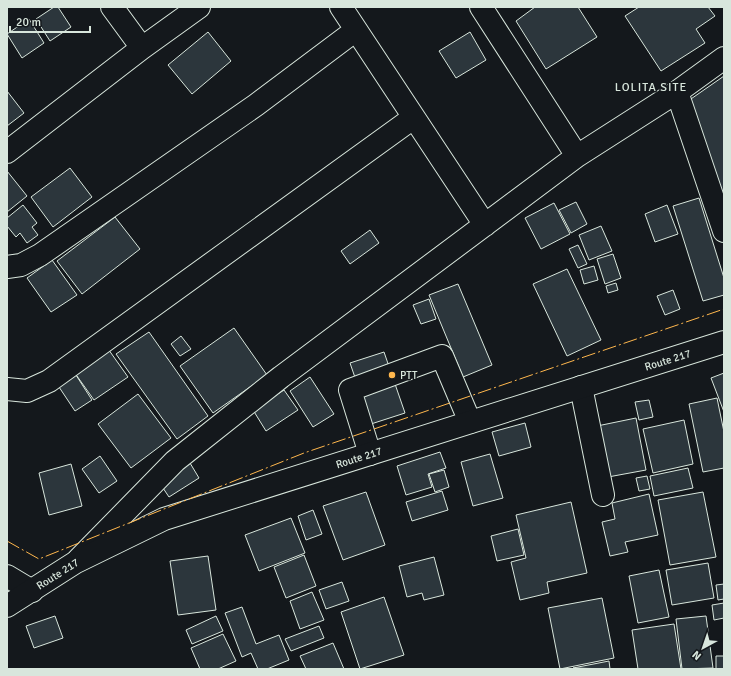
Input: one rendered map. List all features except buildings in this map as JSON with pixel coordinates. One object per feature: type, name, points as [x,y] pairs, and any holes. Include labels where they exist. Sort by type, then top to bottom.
[{"type":"street","points":[[112,7],[142,48]]},
{"type":"street","points":[[7,152],[142,48],[199,7]]},
{"type":"street","points":[[341,7],[485,225]]},
{"type":"street","points":[[481,7],[577,156]]},
{"type":"street","points":[[7,267],[21,265],[40,255],[256,105],[356,30]]},
{"type":"street","points":[[76,562],[175,460],[281,377],[577,156],[678,92],[724,58]]},
{"type":"street","points":[[678,92],[724,231]]},
{"type":"street","points":[[7,389],[27,391],[49,381],[413,118]]},
{"type":"street","name":"Route 217","points":[[7,606],[76,562],[164,519],[724,342]]},
{"type":"street","points":[[370,454],[350,390],[442,356],[470,422]]},
{"type":"street","points":[[581,387],[603,495]]},
{"type":"street","points":[[7,576],[32,591]]},
{"type":"power","points":[[7,541],[39,559],[304,453],[724,309]]},
{"type":"place","name":"PTT","points":[[392,375]]},
{"type":"district","name":"LOLITA SITE","points":[[651,87]]}]
